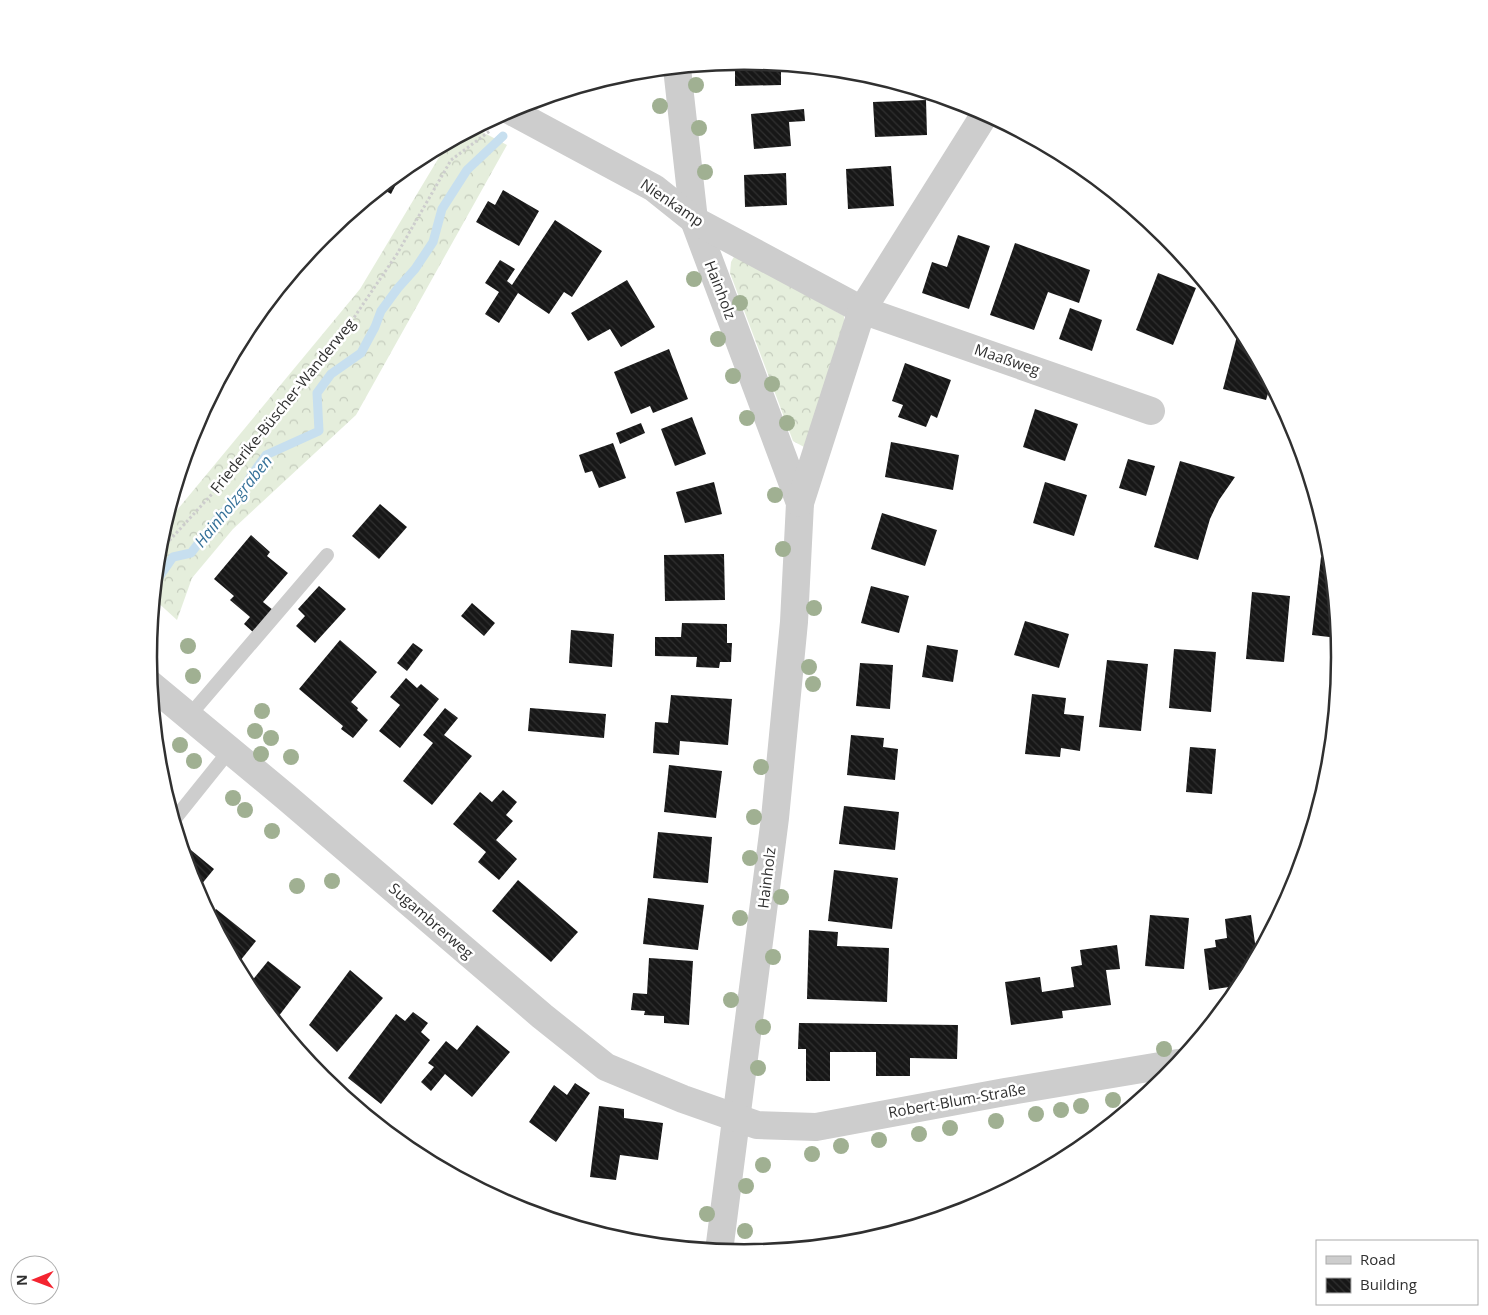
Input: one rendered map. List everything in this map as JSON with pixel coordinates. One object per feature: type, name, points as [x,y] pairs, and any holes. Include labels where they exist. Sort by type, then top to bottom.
[{"type":"street","name":"Hainholz","points":[[678,74],[694,220],[800,503]]},
{"type":"street","name":"Nienkamp","points":[[519,115],[654,188],[694,220],[862,310]]},
{"type":"street","name":"Hainholz","points":[[720,1244],[775,818],[794,622],[800,503],[862,310],[981,120]]},
{"type":"street","name":"Maaßweg","points":[[862,310],[1151,411]]},
{"type":"street","name":"Sugambrerweg","points":[[158,690],[542,1016],[606,1067],[683,1099],[736,1117]]},
{"type":"street","name":"Robert-Blum-Straße","points":[[736,1117],[757,1125],[816,1127],[1005,1092],[1167,1065]]},
{"type":"lane","points":[[189,716],[327,555]]},
{"type":"lane","points":[[179,815],[230,750]]},
{"type":"path","name":"Friederike-Büscher-Wanderweg","points":[[168,544],[244,459],[353,319],[397,254],[451,160],[490,128]]},
{"type":"green space","points":[[482,132],[507,145],[356,415],[233,529],[192,578],[177,620],[160,604],[168,543],[175,512],[360,289],[440,155]]},
{"type":"green space","points":[[735,255],[844,316],[845,330],[804,447],[793,441],[730,273],[731,262]]},
{"type":"building","points":[[735,70],[781,71],[781,85],[735,86]]},
{"type":"building","points":[[926,100],[927,135],[875,137],[873,102]]},
{"type":"building","points":[[804,109],[805,121],[789,122],[791,146],[754,149],[751,114]]},
{"type":"building","points":[[891,166],[894,206],[848,209],[846,169]]},
{"type":"building","points":[[786,173],[787,205],[745,207],[744,175]]},
{"type":"building","points":[[396,184],[391,194],[386,191]]},
{"type":"building","points":[[503,190],[539,211],[519,246],[476,222],[488,201],[495,205]]},
{"type":"building","points":[[555,220],[602,251],[572,297],[564,292],[549,314],[518,293],[499,323],[485,314],[499,292],[485,283],[500,260],[515,269],[507,281],[512,285]]},
{"type":"building","points":[[958,235],[990,246],[969,309],[922,293],[932,262],[947,267]]},
{"type":"building","points":[[1015,243],[1090,270],[1079,303],[1048,292],[1034,330],[990,315]]},
{"type":"building","points":[[1158,273],[1196,288],[1173,345],[1136,330]]},
{"type":"building","points":[[627,280],[655,327],[621,347],[610,329],[588,341],[571,313]]},
{"type":"building","points":[[1070,308],[1102,320],[1092,351],[1059,339]]},
{"type":"building","points":[[1236,338],[1268,393],[1266,400],[1223,389]]},
{"type":"building","points":[[669,349],[688,399],[653,413],[650,406],[631,414],[614,372]]},
{"type":"building","points":[[905,363],[951,380],[937,418],[931,415],[926,427],[898,417],[903,405],[892,401]]},
{"type":"building","points":[[1035,409],[1078,424],[1065,461],[1023,447]]},
{"type":"building","points":[[692,417],[706,454],[675,466],[661,429]]},
{"type":"building","points":[[641,423],[645,433],[620,444],[616,433]]},
{"type":"building","points":[[891,442],[959,455],[953,490],[885,477]]},
{"type":"building","points":[[613,443],[626,478],[599,488],[592,471],[585,473],[579,455]]},
{"type":"building","points":[[1128,459],[1155,466],[1146,496],[1119,488]]},
{"type":"building","points":[[1180,461],[1235,477],[1219,500],[1210,519],[1198,560],[1154,547]]},
{"type":"building","points":[[714,482],[722,514],[685,523],[676,492]]},
{"type":"building","points":[[1045,482],[1087,495],[1074,536],[1033,523]]},
{"type":"building","points":[[380,504],[407,527],[379,559],[352,536]]},
{"type":"building","points":[[882,513],[937,530],[925,566],[871,549]]},
{"type":"building","points":[[251,535],[270,552],[267,556],[288,573],[263,602],[273,610],[254,633],[244,624],[250,617],[230,600],[234,596],[214,579]]},
{"type":"building","points":[[724,554],[725,600],[665,601],[664,555]]},
{"type":"building","points":[[1321,557],[1322,557],[1331,637],[1312,635]]},
{"type":"building","points":[[319,586],[346,609],[315,643],[296,626],[305,616],[298,609]]},
{"type":"building","points":[[871,586],[909,596],[899,633],[861,623]]},
{"type":"building","points":[[1252,592],[1290,596],[1284,662],[1246,659]]},
{"type":"building","points":[[472,603],[495,623],[484,636],[461,616]]},
{"type":"building","points":[[1025,621],[1069,634],[1059,668],[1014,655]]},
{"type":"building","points":[[682,623],[727,624],[727,643],[732,643],[731,662],[720,662],[719,668],[696,667],[697,657],[655,656],[655,637],[681,637]]},
{"type":"building","points":[[571,630],[614,634],[612,667],[569,663]]},
{"type":"building","points":[[340,640],[377,672],[351,702],[368,720],[353,738],[341,729],[343,726],[299,689]]},
{"type":"building","points":[[413,643],[423,650],[407,671],[397,663]]},
{"type":"building","points":[[927,645],[958,650],[953,682],[922,677]]},
{"type":"building","points":[[1174,649],[1216,652],[1211,712],[1169,708]]},
{"type":"building","points":[[1107,660],[1148,664],[1141,731],[1099,727]]},
{"type":"building","points":[[860,663],[893,665],[890,709],[856,706]]},
{"type":"building","points":[[406,678],[417,688],[421,684],[439,699],[400,748],[379,731],[400,705],[390,697]]},
{"type":"building","points":[[1032,694],[1066,698],[1064,714],[1084,716],[1080,751],[1061,748],[1060,757],[1025,754]]},
{"type":"building","points":[[671,695],[732,699],[728,745],[680,741],[679,755],[653,753],[655,722],[668,723]]},
{"type":"building","points":[[445,708],[458,718],[444,735],[472,756],[432,805],[403,781],[433,743],[423,735]]},
{"type":"building","points":[[530,708],[606,714],[604,738],[528,731]]},
{"type":"building","points":[[851,735],[884,738],[883,747],[898,749],[895,780],[847,775]]},
{"type":"building","points":[[1190,747],[1216,749],[1212,794],[1186,792]]},
{"type":"building","points":[[669,765],[722,771],[716,818],[664,812]]},
{"type":"building","points":[[503,790],[517,802],[506,815],[513,821],[496,840],[517,859],[499,880],[478,862],[486,852],[453,824],[480,792],[492,802]]},
{"type":"building","points":[[844,806],[899,812],[895,850],[839,844]]},
{"type":"building","points":[[658,832],[712,837],[708,883],[653,878]]},
{"type":"building","points":[[189,848],[214,869],[202,884]]},
{"type":"building","points":[[834,870],[898,878],[892,929],[828,921]]},
{"type":"building","points":[[518,880],[578,932],[551,962],[492,911]]},
{"type":"building","points":[[648,898],[704,905],[698,950],[643,944]]},
{"type":"building","points":[[216,909],[256,941],[241,960],[235,951],[214,911]]},
{"type":"building","points":[[1150,915],[1189,918],[1184,969],[1145,966]]},
{"type":"building","points":[[1251,915],[1255,946],[1230,987],[1209,990],[1204,949],[1216,947],[1215,940],[1227,938],[1225,919]]},
{"type":"building","points":[[809,930],[838,932],[837,946],[889,948],[887,1002],[807,999]]},
{"type":"building","points":[[1117,945],[1120,969],[1106,970],[1111,1005],[1062,1011],[1063,1018],[1011,1025],[1005,982],[1040,977],[1042,992],[1074,987],[1071,967],[1082,965],[1080,950]]},
{"type":"building","points":[[649,958],[693,961],[689,1025],[664,1023],[664,1016],[644,1015],[645,1011],[631,1010],[633,993],[647,994]]},
{"type":"building","points":[[268,961],[301,987],[279,1016],[253,979]]},
{"type":"building","points":[[350,970],[383,998],[337,1052],[309,1025]]},
{"type":"building","points":[[413,1012],[428,1023],[421,1032],[430,1040],[381,1104],[348,1078],[396,1014],[405,1021]]},
{"type":"building","points":[[799,1023],[958,1025],[957,1059],[910,1058],[910,1076],[876,1076],[876,1052],[830,1052],[830,1081],[806,1081],[806,1049],[798,1049]]},
{"type":"building","points":[[477,1025],[510,1052],[472,1097],[445,1074],[431,1091],[421,1082],[434,1067],[428,1063],[446,1041],[457,1050]]},
{"type":"building","points":[[575,1083],[590,1093],[556,1142],[529,1122],[554,1085],[567,1095]]},
{"type":"building","points":[[599,1106],[624,1109],[624,1118],[663,1123],[658,1160],[620,1155],[616,1180],[590,1177]]},
{"type":"waterway","name":"Hainholzgraben","points":[[164,570],[173,557],[191,553],[217,519],[238,498],[266,455],[319,431],[317,393],[331,374],[361,353],[381,311],[415,269],[433,242],[442,209],[467,170],[503,136]]}]
